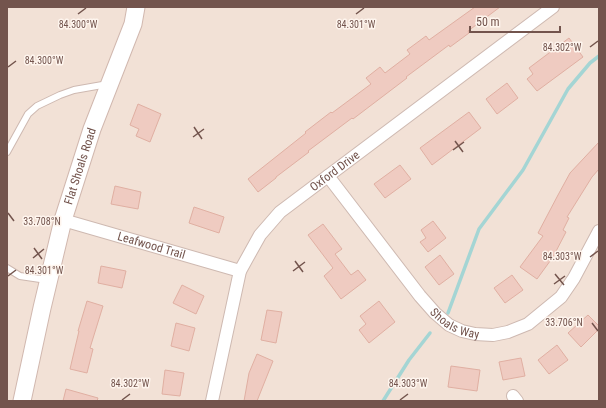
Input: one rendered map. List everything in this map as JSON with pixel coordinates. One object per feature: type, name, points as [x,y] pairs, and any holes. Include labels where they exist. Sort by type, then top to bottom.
[{"type":"main road","name":"Flat Shoals Road","points":[[22,401],[63,220],[92,129],[133,24],[136,7]]},
{"type":"street","name":"Oxford Drive","points":[[212,401],[240,271],[260,236],[280,212],[553,7]]},
{"type":"street","name":"Shoals Way","points":[[328,176],[420,296],[450,325],[475,334],[494,335],[508,332],[528,324],[561,297],[574,278],[599,231]]},
{"type":"street","name":"Leafwood Trail","points":[[63,220],[240,271]]},
{"type":"lane","points":[[7,152],[28,114],[37,106],[74,90],[110,84]]},
{"type":"lane","points":[[9,269],[20,276],[49,280]]},
{"type":"shaded area","points":[[7,7],[599,7],[599,401],[7,401]]},
{"type":"building","points":[[475,7],[500,7],[468,31],[469,33],[450,47],[449,45],[353,119],[352,118],[308,151],[309,152],[258,192],[248,179],[306,133],[305,132],[371,84],[366,78],[380,67],[385,73],[410,54],[407,50],[426,36],[429,40]]},
{"type":"building","points":[[569,38],[583,57],[537,91],[527,79],[533,74],[529,68]]},
{"type":"building","points":[[507,83],[518,98],[497,114],[486,99]]},
{"type":"building","points":[[138,104],[161,114],[150,142],[136,136],[139,129],[130,125]]},
{"type":"building","points":[[469,112],[481,128],[432,165],[420,148]]},
{"type":"building","points":[[599,142],[599,169],[592,177],[567,217],[569,218],[563,230],[566,232],[553,257],[537,279],[520,267],[543,236],[538,233],[570,173]]},
{"type":"building","points":[[400,165],[411,179],[385,198],[374,184]]},
{"type":"building","points":[[115,186],[141,192],[138,209],[111,204]]},
{"type":"building","points":[[194,207],[224,217],[219,233],[189,223]]},
{"type":"building","points":[[433,221],[446,238],[428,252],[420,242],[426,238],[421,230]]},
{"type":"building","points":[[323,224],[342,249],[335,254],[351,275],[358,270],[366,280],[341,299],[324,276],[333,268],[308,235]]},
{"type":"building","points":[[440,255],[454,274],[439,285],[425,267]]},
{"type":"building","points":[[101,266],[126,271],[122,288],[98,283]]},
{"type":"building","points":[[512,275],[523,290],[505,303],[494,288]]},
{"type":"building","points":[[182,285],[204,296],[196,314],[173,303]]},
{"type":"building","points":[[87,301],[103,306],[90,348],[93,349],[87,373],[70,369],[78,331]]},
{"type":"building","points":[[379,301],[395,322],[369,343],[359,330],[366,324],[360,316]]},
{"type":"building","points":[[267,310],[282,312],[276,343],[261,340]]},
{"type":"building","points":[[588,315],[599,326],[599,329],[581,347],[568,333]]},
{"type":"building","points":[[176,323],[195,328],[189,351],[171,346]]},
{"type":"building","points":[[557,345],[568,360],[549,374],[538,360]]},
{"type":"building","points":[[257,354],[273,361],[257,401],[244,401],[249,373]]},
{"type":"building","points":[[521,358],[525,376],[503,380],[499,362]]},
{"type":"building","points":[[451,366],[480,370],[477,391],[448,387]]},
{"type":"building","points":[[165,370],[184,373],[180,396],[162,394]]},
{"type":"building","points":[[66,389],[98,398],[97,401],[63,401]]},
{"type":"waterway","points":[[448,313],[479,229],[523,170],[568,89],[590,63],[599,56]]},
{"type":"waterway","points":[[383,401],[409,360],[430,333]]}]
